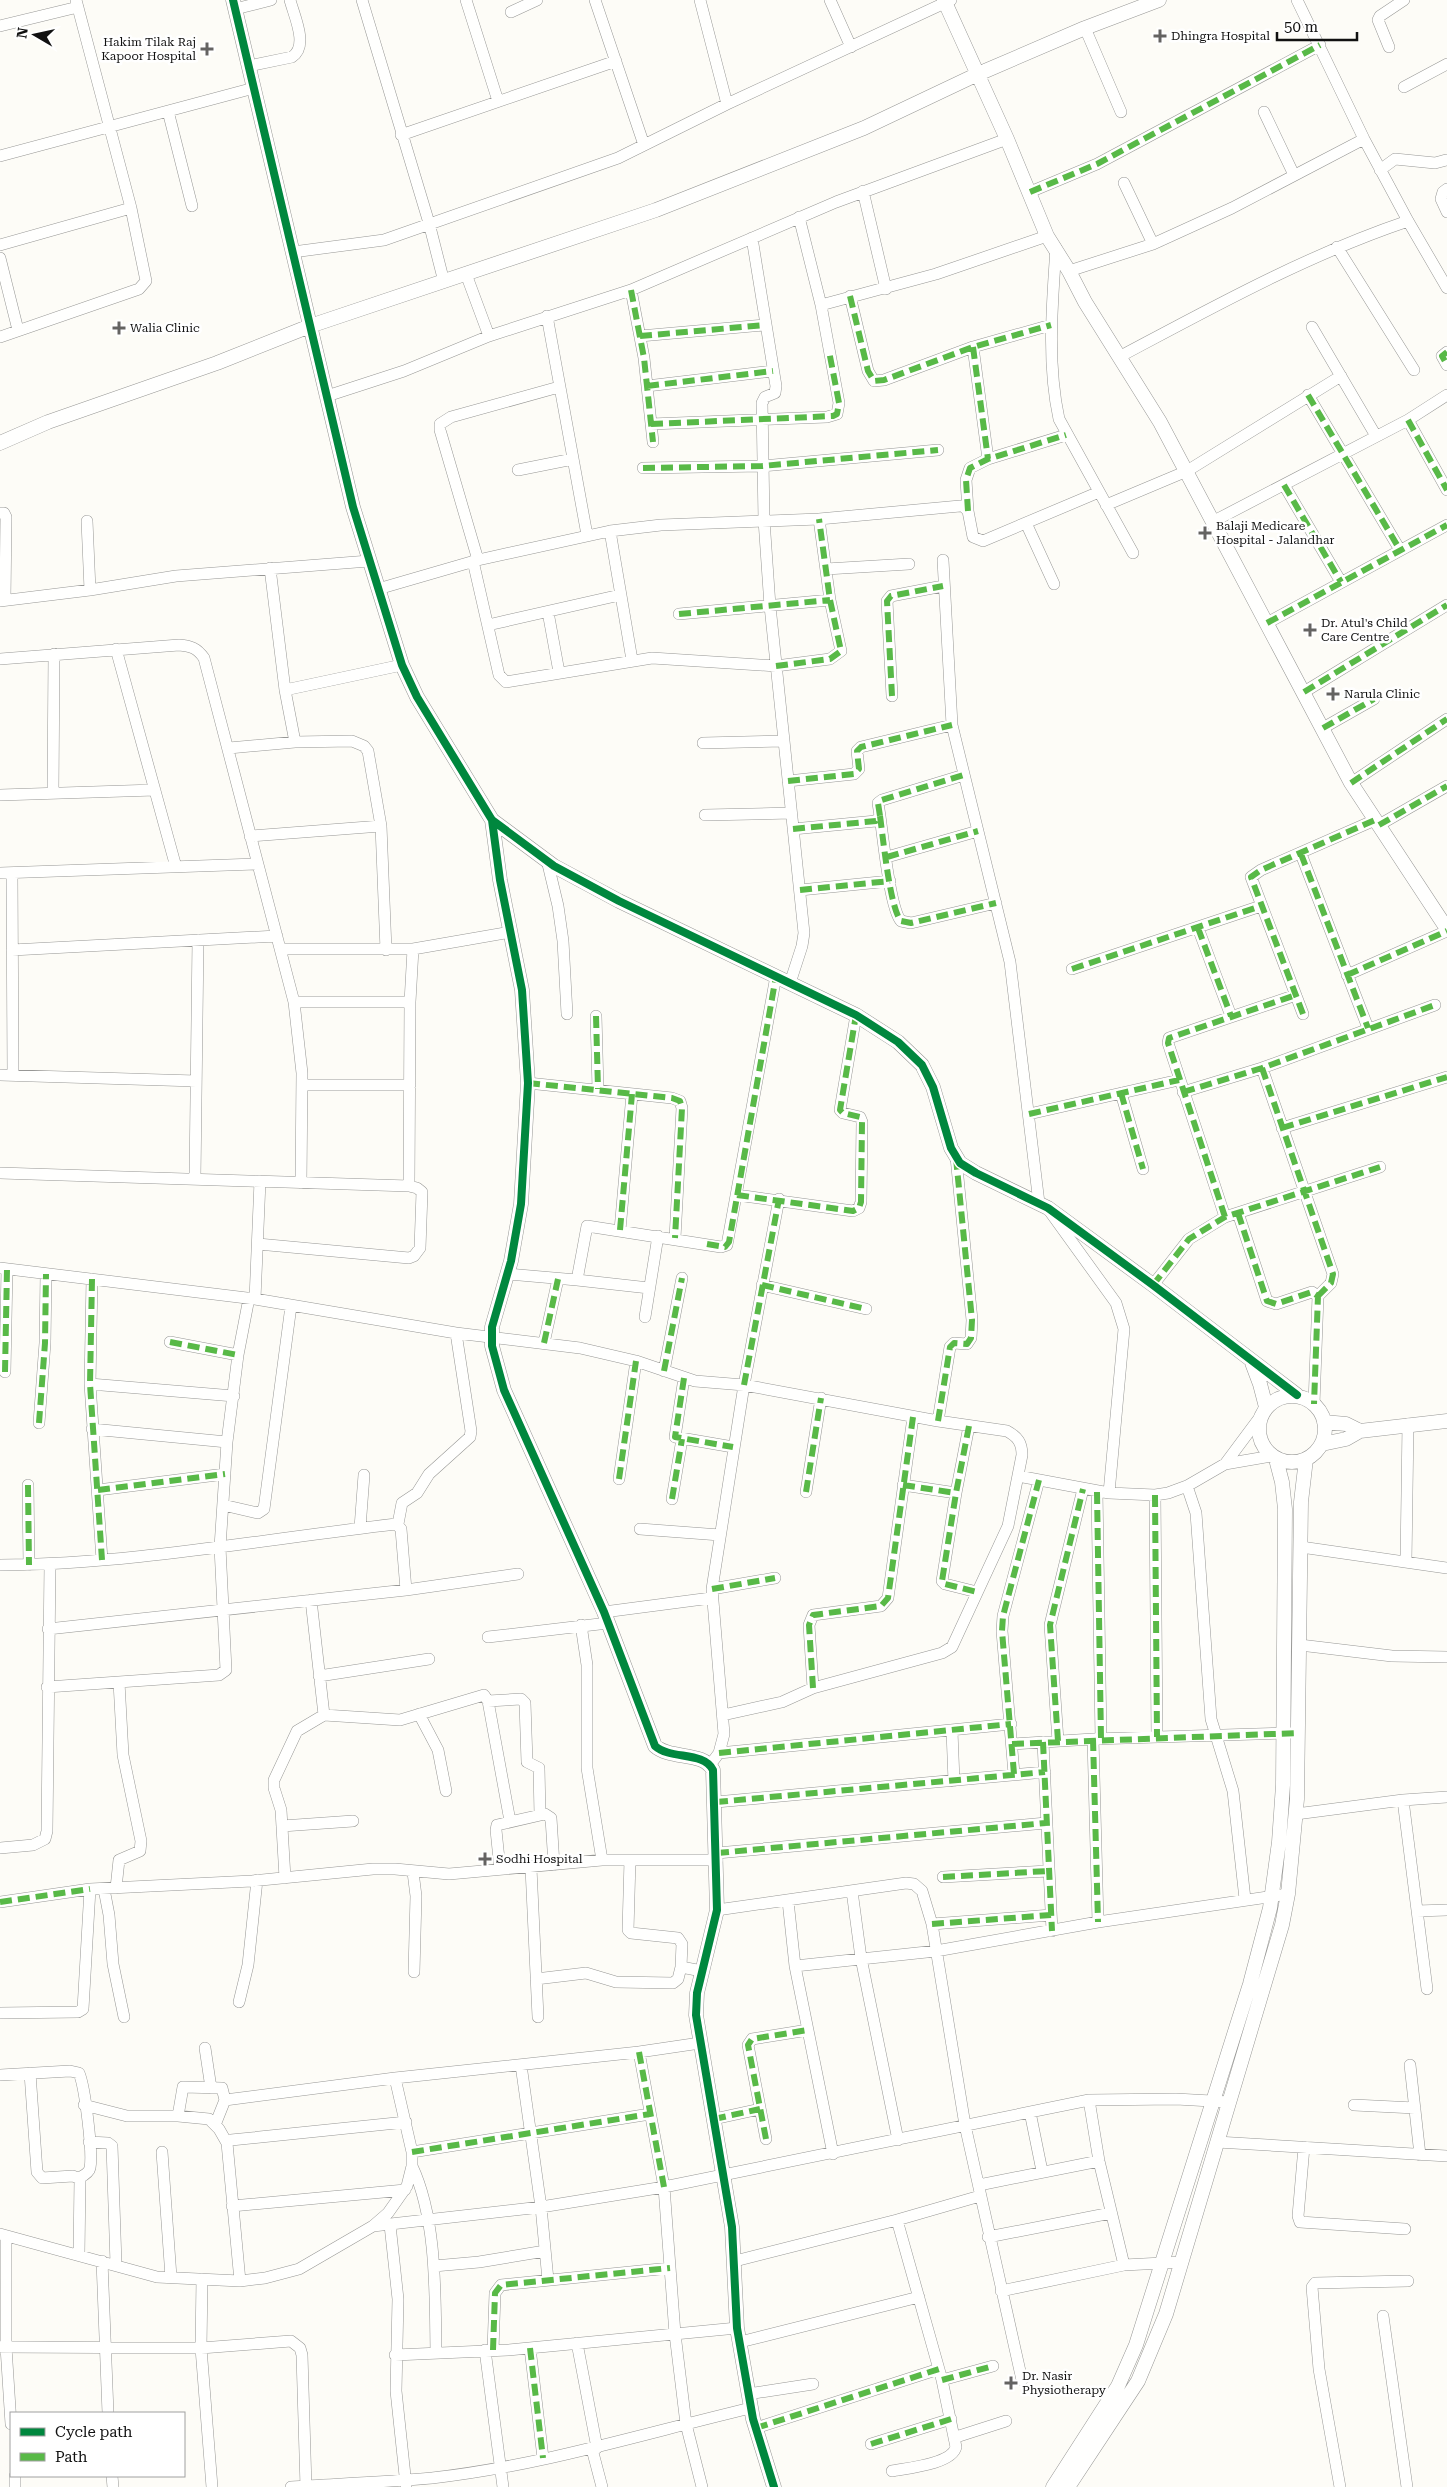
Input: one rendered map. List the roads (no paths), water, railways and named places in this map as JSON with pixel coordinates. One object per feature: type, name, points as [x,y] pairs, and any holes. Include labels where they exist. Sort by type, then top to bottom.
[{"type":"street","points":[[271,0],[234,5],[353,507],[402,665],[417,697],[492,820],[547,860],[619,901],[856,1015],[898,1042],[922,1065],[933,1087],[956,1157],[972,1320],[971,1338],[967,1344],[954,1343],[950,1347],[938,1421]]},
{"type":"street","points":[[249,66],[292,57],[297,54],[301,45],[290,0]]},
{"type":"street","points":[[362,0],[444,282]]},
{"type":"street","points":[[466,0],[498,101]]},
{"type":"street","points":[[511,12],[537,0]]},
{"type":"street","points":[[595,0],[644,145]]},
{"type":"street","points":[[700,0],[727,104]]},
{"type":"street","points":[[830,0],[851,47]]},
{"type":"street","points":[[0,442],[48,422],[217,364],[310,326],[444,282],[692,196],[864,128],[978,74],[1085,28],[1159,0]]},
{"type":"street","points":[[1297,0],[1380,170],[1447,288]]},
{"type":"street","points":[[1389,47],[1378,20],[1380,16],[1404,0]]},
{"type":"street","points":[[293,252],[384,240],[618,158],[727,104],[947,1],[1030,192],[1047,236],[1056,248],[1085,302],[1160,422],[1351,783],[1447,930],[1348,975]]},
{"type":"street","points":[[0,26],[77,4],[131,208],[146,275],[143,285],[0,337]]},
{"type":"street","points":[[1085,28],[1121,112]]},
{"type":"street","points":[[1030,192],[1097,164],[1320,45]]},
{"type":"street","points":[[401,135],[616,61]]},
{"type":"street","points":[[1404,87],[1447,64]]},
{"type":"street","points":[[0,156],[254,88]]},
{"type":"street","points":[[168,111],[192,206]]},
{"type":"street","points":[[1264,112],[1294,175]]},
{"type":"street","points":[[327,396],[404,371],[489,336],[630,290],[863,192],[1007,139]]},
{"type":"street","points":[[1069,271],[1153,244],[1232,208],[1364,139]]},
{"type":"street","points":[[1380,170],[1395,160],[1447,162]]},
{"type":"street","points":[[1124,183],[1153,244]]},
{"type":"street","points":[[1447,189],[1443,192],[1441,199],[1447,212]]},
{"type":"street","points":[[863,192],[886,290]]},
{"type":"street","points":[[0,245],[131,208]]},
{"type":"street","points":[[651,424],[827,417],[837,414],[839,403],[821,305],[799,218]]},
{"type":"street","points":[[1119,357],[1337,247],[1408,221]]},
{"type":"street","points":[[821,305],[850,296],[886,290],[1047,236]]},
{"type":"street","points":[[752,238],[776,390],[762,400],[764,520],[782,741],[804,933],[802,946],[790,983]]},
{"type":"street","points":[[1337,247],[1414,370]]},
{"type":"street","points":[[1056,248],[1051,325],[1056,406],[1066,435],[1133,553]]},
{"type":"street","points":[[0,258],[18,330]]},
{"type":"street","points":[[466,274],[489,336]]},
{"type":"street","points":[[630,290],[640,336],[653,442]]},
{"type":"street","points":[[850,296],[868,371],[874,381],[884,380],[973,347],[1051,325]]},
{"type":"street","points":[[547,316],[587,534]]},
{"type":"street","points":[[640,336],[765,325]]},
{"type":"street","points":[[1312,327],[1376,436]]},
{"type":"street","points":[[973,347],[988,459]]},
{"type":"street","points":[[1447,352],[1442,356],[1447,365]]},
{"type":"street","points":[[647,386],[773,371]]},
{"type":"street","points":[[1106,505],[1187,471],[1341,376]]},
{"type":"street","points":[[559,387],[451,417],[440,424],[475,560],[500,675],[503,680],[510,682],[632,660],[666,658],[776,666],[830,658],[839,654],[842,647],[830,600],[819,519]]},
{"type":"street","points":[[1308,395],[1400,550]]},
{"type":"street","points":[[1214,521],[1408,420],[1447,395]]},
{"type":"street","points":[[1408,420],[1447,490]]},
{"type":"street","points":[[1066,435],[988,459],[968,471],[966,480],[968,511],[973,537],[980,542],[1099,492]]},
{"type":"street","points":[[643,468],[762,466],[938,450]]},
{"type":"street","points":[[518,470],[573,459]]},
{"type":"street","points":[[1284,485],[1341,582]]},
{"type":"street","points":[[378,589],[475,560],[610,530],[661,525],[819,519],[960,506],[963,506],[968,511]]},
{"type":"street","points":[[0,513],[4,513],[6,517],[3,601],[90,590],[176,576],[369,561]]},
{"type":"street","points":[[87,521],[90,590]]},
{"type":"street","points":[[1026,523],[1054,584]]},
{"type":"street","points":[[1267,623],[1447,525]]},
{"type":"street","points":[[610,530],[632,660]]},
{"type":"street","points":[[943,560],[952,725],[1010,962],[1029,1114],[1043,1205],[1116,1303],[1122,1316],[1124,1329],[1109,1493]]},
{"type":"street","points":[[826,569],[909,564]]},
{"type":"street","points":[[270,568],[285,690],[295,742]]},
{"type":"street","points":[[892,696],[887,601],[891,596],[943,586]]},
{"type":"street","points":[[488,625],[620,595]]},
{"type":"street","points":[[679,614],[830,600]]},
{"type":"street","points":[[1304,692],[1447,605]]},
{"type":"street","points":[[548,612],[559,672]]},
{"type":"street","points":[[0,659],[184,645],[200,652],[204,658],[229,748],[256,864],[281,949],[294,1002],[302,1085],[301,1183]]},
{"type":"street","points":[[116,649],[176,867]]},
{"type":"street","points":[[53,793],[54,654]]},
{"type":"street","points":[[285,690],[402,665]]},
{"type":"street","points":[[1323,728],[1374,699]]},
{"type":"street","points":[[1351,783],[1447,719]]},
{"type":"street","points":[[788,782],[854,774],[858,770],[857,751],[861,747],[952,725]]},
{"type":"street","points":[[229,748],[295,742],[352,741],[364,746],[368,751],[381,826],[386,950]]},
{"type":"street","points":[[703,743],[782,741]]},
{"type":"street","points":[[964,776],[882,800],[878,803],[890,881],[898,918],[906,923],[996,903]]},
{"type":"street","points":[[1303,1014],[1250,880],[1252,874],[1377,822],[1447,786]]},
{"type":"street","points":[[0,795],[155,790]]},
{"type":"street","points":[[705,814],[791,813]]},
{"type":"street","points":[[793,829],[876,821],[880,816]]},
{"type":"street","points":[[492,820],[500,880],[522,990],[528,1083],[521,1204],[507,1274],[492,1327],[492,1338],[504,1390],[606,1617],[655,1746],[665,1753],[700,1760],[710,1765],[714,1770],[717,1910],[696,2003],[700,2042],[724,2176],[735,2261],[737,2328],[751,2408],[774,2487]]},
{"type":"street","points":[[250,836],[381,826]]},
{"type":"street","points":[[887,857],[978,831]]},
{"type":"street","points":[[1301,854],[1368,1028]]},
{"type":"street","points":[[547,860],[564,941],[567,1014]]},
{"type":"street","points":[[0,873],[256,864]]},
{"type":"street","points":[[12,873],[13,1075]]},
{"type":"street","points":[[800,890],[890,881]]},
{"type":"street","points":[[1072,969],[1261,906]]},
{"type":"street","points":[[1198,928],[1231,1016]]},
{"type":"street","points":[[281,949],[413,949],[510,932]]},
{"type":"street","points":[[12,950],[277,936]]},
{"type":"street","points":[[195,1178],[198,940]]},
{"type":"street","points":[[409,1186],[410,1002],[413,949]]},
{"type":"street","points":[[577,1280],[586,1227],[620,1230],[725,1247],[729,1242],[776,976]]},
{"type":"street","points":[[1225,1217],[1179,1080],[1168,1038],[1296,995]]},
{"type":"street","points":[[294,1002],[410,1002]]},
{"type":"street","points":[[1183,1092],[1262,1068],[1435,1005]]},
{"type":"street","points":[[737,1195],[853,1210],[859,1208],[861,1202],[862,1122],[860,1117],[843,1113],[840,1110],[856,1015]]},
{"type":"street","points":[[596,1016],[598,1090]]},
{"type":"street","points":[[1018,1476],[1097,1492],[1155,1495],[1187,1486],[1225,1464],[1274,1457],[1296,1462],[1306,1459],[1314,1454],[1322,1444],[1324,1422],[1314,1404],[1318,1296],[1331,1283],[1333,1274],[1262,1068]]},
{"type":"street","points":[[0,1075],[196,1081]]},
{"type":"street","points":[[1282,1128],[1447,1077]]},
{"type":"street","points":[[1029,1114],[1179,1080]]},
{"type":"street","points":[[528,1083],[678,1099],[682,1104],[675,1238]]},
{"type":"street","points":[[302,1085],[410,1085]]},
{"type":"street","points":[[620,1230],[632,1094]]},
{"type":"street","points":[[1121,1094],[1143,1169]]},
{"type":"street","points":[[956,1157],[960,1163],[976,1173],[1043,1205],[1153,1284],[1297,1395],[1314,1404]]},
{"type":"street","points":[[1153,1284],[1189,1239],[1225,1217],[1380,1167]]},
{"type":"street","points":[[0,1173],[409,1186],[420,1189],[423,1196],[420,1248],[414,1256],[403,1258],[258,1244]]},
{"type":"street","points":[[48,1687],[224,1673],[227,1665],[220,1547],[227,1442],[238,1355],[252,1299],[258,1244],[260,1181]]},
{"type":"street","points":[[710,1765],[720,1753],[724,1734],[712,1593],[733,1447],[779,1199]]},
{"type":"street","points":[[1238,1212],[1267,1301],[1276,1304],[1312,1292],[1318,1296]]},
{"type":"street","points":[[645,1317],[658,1236]]},
{"type":"street","points":[[5,1372],[4,1269],[252,1299],[456,1333],[580,1348],[703,1382],[744,1385],[821,1398],[913,1417],[1008,1431],[1015,1436],[1022,1447],[1008,1526],[954,1642],[948,1650],[813,1688],[782,1702],[723,1715]]},
{"type":"street","points":[[39,1423],[46,1274]]},
{"type":"street","points":[[507,1274],[649,1288]]},
{"type":"street","points":[[664,1371],[682,1278]]},
{"type":"street","points":[[92,1279],[90,1384],[102,1560]]},
{"type":"street","points":[[544,1343],[558,1279]]},
{"type":"street","points":[[762,1285],[866,1309]]},
{"type":"street","points":[[223,1505],[258,1513],[264,1509],[291,1306]]},
{"type":"street","points":[[406,1590],[401,1528],[398,1524],[402,1503],[418,1493],[430,1474],[470,1437],[471,1431],[456,1333]]},
{"type":"street","points":[[170,1342],[238,1355]]},
{"type":"street","points":[[1053,2487],[1128,2367],[1164,2262],[1250,1984],[1271,1896],[1279,1842],[1284,1734],[1284,1508],[1282,1482],[1274,1457],[1264,1448],[1260,1438],[1263,1412],[1260,1384],[1251,1359]]},
{"type":"street","points":[[619,1479],[636,1362]]},
{"type":"street","points":[[684,1378],[674,1436],[682,1440],[733,1447]]},
{"type":"street","points":[[90,1384],[234,1396]]},
{"type":"street","points":[[1225,1464],[1274,1400],[1285,1396],[1297,1395]]},
{"type":"street","points":[[806,1492],[821,1398]]},
{"type":"street","points":[[813,1688],[810,1617],[813,1615],[882,1606],[888,1598],[913,1417]]},
{"type":"street","points":[[1322,1444],[1346,1439],[1360,1431],[1447,1420]]},
{"type":"street","points":[[1324,1422],[1346,1424],[1360,1431]]},
{"type":"street","points":[[1406,1562],[1408,1424]]},
{"type":"street","points":[[969,1426],[942,1580],[945,1584],[977,1592]]},
{"type":"street","points":[[92,1429],[227,1442]]},
{"type":"street","points":[[672,1499],[682,1440]]},
{"type":"street","points":[[1068,2487],[1138,2381],[1166,2314],[1270,1969],[1288,1894],[1296,1814],[1302,1502],[1306,1459]]},
{"type":"street","points":[[98,1490],[225,1474]]},
{"type":"street","points":[[360,1528],[364,1475]]},
{"type":"street","points":[[1014,1774],[1002,1631],[1003,1616],[1039,1480]]},
{"type":"street","points":[[28,1485],[29,1564]]},
{"type":"street","points":[[903,1485],[956,1493]]},
{"type":"street","points":[[1187,1486],[1196,1513],[1211,1719],[1233,1791],[1246,1899]]},
{"type":"street","points":[[1058,1741],[1050,1625],[1082,1489]]},
{"type":"street","points":[[1097,1492],[1098,1922]]},
{"type":"street","points":[[1155,1495],[1157,1737]]},
{"type":"street","points":[[0,1565],[102,1560],[398,1524]]},
{"type":"street","points":[[640,1530],[720,1536]]},
{"type":"street","points":[[1301,1547],[1447,1568]]},
{"type":"street","points":[[0,1848],[33,1845],[45,1839],[48,1832],[48,1629],[50,1564]]},
{"type":"street","points":[[48,1629],[406,1590],[518,1574]]},
{"type":"street","points":[[488,1637],[580,1625],[606,1617],[775,1578]]},
{"type":"street","points":[[311,1600],[324,1715]]},
{"type":"street","points":[[580,1625],[587,1665],[587,1768],[602,1860]]},
{"type":"street","points":[[1300,1646],[1392,1656],[1447,1657]]},
{"type":"street","points":[[320,1676],[429,1659]]},
{"type":"street","points":[[116,1888],[119,1860],[140,1851],[141,1841],[123,1755],[119,1682]]},
{"type":"street","points":[[285,1878],[281,1810],[274,1788],[276,1776],[297,1731],[324,1715],[398,1720],[484,1695],[488,1701],[510,1821]]},
{"type":"street","points":[[488,1701],[520,1699],[525,1703],[527,1762],[539,1768],[540,1815]]},
{"type":"street","points":[[419,1714],[438,1750],[446,1791]]},
{"type":"street","points":[[720,1753],[1011,1724]]},
{"type":"street","points":[[952,1731],[954,1781]]},
{"type":"street","points":[[1012,1744],[1299,1732]]},
{"type":"street","points":[[1043,1742],[1052,1931]]},
{"type":"street","points":[[716,1802],[1045,1772]]},
{"type":"street","points":[[1296,1814],[1403,1800],[1447,1797]]},
{"type":"street","points":[[1403,1800],[1427,1989]]},
{"type":"street","points":[[500,1869],[496,1830],[498,1825],[540,1815],[548,1815],[551,1818],[554,1865]]},
{"type":"street","points":[[282,1826],[353,1821]]},
{"type":"street","points":[[0,1902],[90,1889],[257,1880],[374,1869],[449,1874],[602,1860],[717,1856],[1046,1823]]},
{"type":"street","points":[[536,1979],[586,1974],[616,1982],[673,1983],[678,1979],[681,1968],[682,1944],[678,1938],[639,1934],[628,1930],[630,1860]]},
{"type":"street","points":[[531,1868],[538,2017]]},
{"type":"street","points":[[943,1877],[1048,1871]]},
{"type":"street","points":[[413,1872],[416,1896],[414,1972]]},
{"type":"street","points":[[239,2002],[248,1965],[257,1880]]},
{"type":"street","points":[[717,1910],[906,1883],[914,1884],[922,1891],[932,1924],[964,2125],[1022,2380]]},
{"type":"street","points":[[0,2013],[78,2012],[84,2009],[90,1889]]},
{"type":"street","points":[[104,1889],[109,1915],[113,1964],[124,2017]]},
{"type":"street","points":[[852,1891],[861,1958],[898,2140]]},
{"type":"street","points":[[794,1966],[936,1951],[1098,1922],[1288,1894]]},
{"type":"street","points":[[788,1901],[794,1966],[833,2154]]},
{"type":"street","points":[[1417,1911],[1447,1910]]},
{"type":"street","points":[[932,1924],[1051,1915]]},
{"type":"street","points":[[681,1968],[702,1971]]},
{"type":"street","points":[[766,2139],[748,2048],[750,2042],[808,2030]]},
{"type":"street","points":[[224,2100],[395,2078],[639,2052],[700,2042]]},
{"type":"street","points":[[205,2048],[210,2088]]},
{"type":"street","points":[[639,2052],[664,2186],[675,2334],[686,2424],[702,2487]]},
{"type":"street","points":[[521,2065],[541,2207],[548,2280]]},
{"type":"street","points":[[1410,2065],[1420,2155]]},
{"type":"street","points":[[0,2075],[30,2073],[77,2071],[80,2076],[84,2105],[90,2167],[86,2174],[79,2178],[73,2176],[42,2178],[37,2172],[30,2073]]},
{"type":"street","points":[[10,2414],[3,2347],[3,2235],[157,2276],[240,2281],[264,2278],[299,2269],[373,2226],[388,2214],[405,2190],[412,2166],[412,2152],[395,2078]]},
{"type":"street","points":[[178,2116],[183,2087],[222,2088],[224,2100],[215,2125]]},
{"type":"street","points":[[373,2226],[541,2207],[724,2176],[1089,2100],[1213,2100],[1229,2102]]},
{"type":"street","points":[[1089,2100],[1099,2160],[1124,2265]]},
{"type":"street","points":[[84,2105],[127,2116],[178,2116],[209,2119],[215,2125],[227,2143],[240,2281]]},
{"type":"street","points":[[1354,2105],[1414,2108]]},
{"type":"street","points":[[714,2119],[760,2109]]},
{"type":"street","points":[[1030,2112],[1042,2171]]},
{"type":"street","points":[[412,2152],[650,2114]]},
{"type":"street","points":[[227,2143],[231,2140],[406,2122]]},
{"type":"street","points":[[89,2142],[110,2143],[112,2146],[116,2264]]},
{"type":"street","points":[[1217,2142],[1447,2156]]},
{"type":"street","points":[[1304,2147],[1298,2216],[1300,2222],[1405,2229]]},
{"type":"street","points":[[162,2152],[171,2277]]},
{"type":"street","points":[[735,2261],[897,2220],[1042,2171],[1099,2160]]},
{"type":"street","points":[[412,2166],[418,2181],[427,2221],[434,2266],[436,2352]]},
{"type":"street","points":[[79,2178],[81,2184],[79,2254]]},
{"type":"street","points":[[232,2206],[405,2190]]},
{"type":"street","points":[[988,2237],[1111,2213]]},
{"type":"street","points":[[892,2471],[950,2457],[955,2452],[956,2437],[897,2220]]},
{"type":"street","points":[[390,2225],[398,2299],[396,2390],[406,2483]]},
{"type":"street","points":[[434,2266],[479,2262],[545,2251]]},
{"type":"street","points":[[102,2261],[108,2412]]},
{"type":"street","points":[[1001,2291],[1124,2265],[1182,2262]]},
{"type":"street","points":[[503,2487],[489,2350],[495,2293],[498,2287],[670,2268]]},
{"type":"street","points":[[202,2279],[201,2348],[212,2487]]},
{"type":"street","points":[[1340,2487],[1319,2369],[1312,2287],[1315,2283],[1408,2281]]},
{"type":"street","points":[[740,2342],[919,2297]]},
{"type":"street","points":[[1383,2316],[1407,2487]]},
{"type":"street","points":[[396,2355],[530,2348],[737,2328]]},
{"type":"street","points":[[3,2347],[201,2348],[282,2340],[291,2341],[300,2348],[306,2486]]},
{"type":"street","points":[[577,2343],[602,2487]]},
{"type":"street","points":[[530,2348],[543,2458]]},
{"type":"street","points":[[756,2428],[940,2375],[993,2366]]},
{"type":"street","points":[[748,2394],[813,2384]]},
{"type":"street","points":[[291,2487],[406,2483],[594,2448],[751,2408]]},
{"type":"street","points":[[871,2444],[951,2419]]},
{"type":"street","points":[[956,2437],[1006,2421]]},
{"type":"place","name":"Dhingra Hospital","points":[[1160,36]]},
{"type":"place","name":"Hakim Tilak Raj Kapoor Hospital","points":[[207,49]]},
{"type":"place","name":"Walia Clinic","points":[[119,328]]},
{"type":"place","name":"Balaji Medicare Hospital - Jalandhar","points":[[1205,533]]},
{"type":"place","name":"Dr. Atul's Child Care Centre","points":[[1310,630]]},
{"type":"place","name":"Narula Clinic","points":[[1333,694]]},
{"type":"place","name":"Sodhi Hospital","points":[[485,1859]]},
{"type":"place","name":"Dr. Nasir Physiotherapy","points":[[1011,2383]]}]
